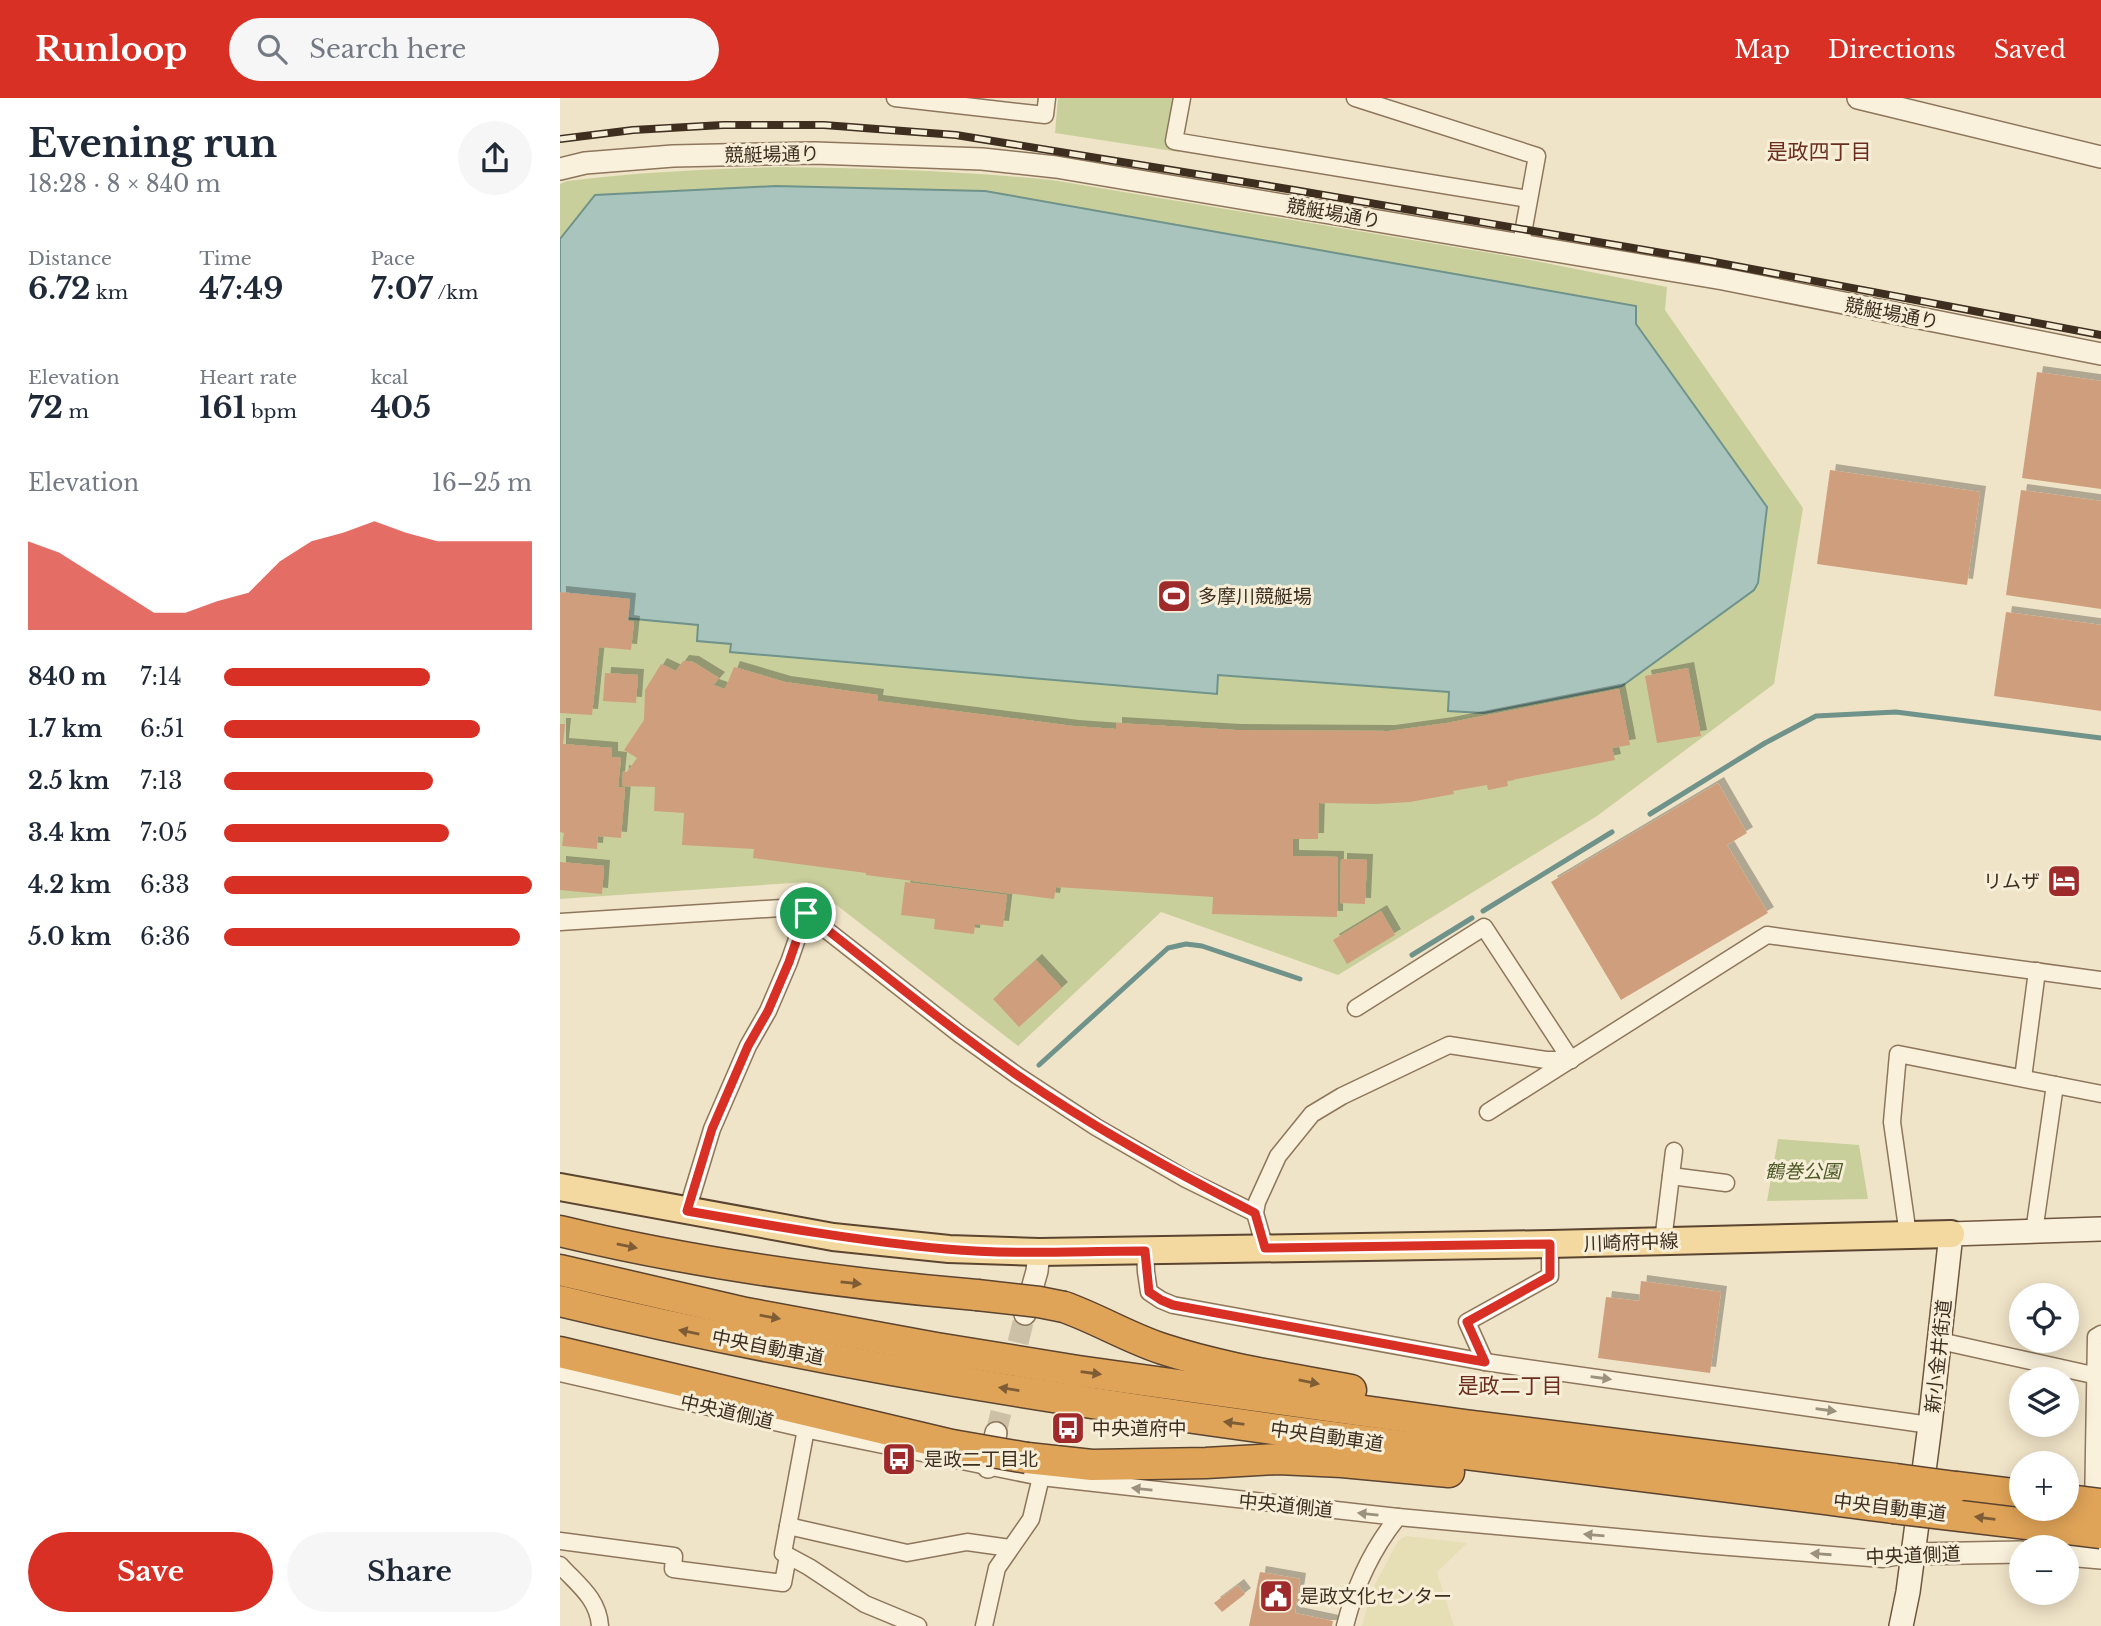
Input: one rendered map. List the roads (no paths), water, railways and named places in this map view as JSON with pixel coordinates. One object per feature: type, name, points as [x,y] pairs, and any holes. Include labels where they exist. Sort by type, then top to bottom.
[{"type":"highway","points":[[560,1219],[568,1220],[589,1238]]},
{"type":"highway","points":[[560,1231],[686,1257],[839,1281],[1039,1302],[1089,1316],[1159,1348],[1239,1369],[1373,1394],[1828,1469]]},
{"type":"highway","name":"中央自動車道","points":[[560,1270],[746,1313],[1091,1373],[1452,1423],[1828,1469],[1894,1493],[2098,1549]]},
{"type":"highway","name":"中央自動車道","points":[[560,1301],[673,1328],[879,1368],[1399,1446],[1837,1500],[1894,1493],[2009,1495]]},
{"type":"highway","points":[[560,1352],[952,1445],[1034,1468],[1278,1460],[1342,1462],[1837,1500]]},
{"type":"highway","points":[[2079,1501],[2101,1504]]},
{"type":"main road","name":"川崎府中線","points":[[560,1187],[833,1237],[949,1249],[1145,1251],[1951,1234]]},
{"type":"main road","points":[[1951,1234],[2101,1229]]},
{"type":"main road","name":"新小金井街道","points":[[1901,1626],[1930,1425],[1951,1234]]},
{"type":"street","points":[[895,98],[1045,115],[1047,98]]},
{"type":"street","points":[[1182,98],[1174,141],[1528,199]]},
{"type":"street","points":[[1355,98],[1537,156],[1521,244]]},
{"type":"street","points":[[1858,98],[2101,157]]},
{"type":"street","name":"競艇場通り","points":[[560,169],[584,163],[649,157],[851,153],[982,159],[1082,170],[1772,289],[2101,354]]},
{"type":"street","points":[[560,922],[797,907],[1018,1076],[1186,1179],[1255,1213]]},
{"type":"street","points":[[687,1211],[712,1129],[748,1046],[768,1011],[806,913]]},
{"type":"street","points":[[1356,1008],[1485,927],[1571,1060]]},
{"type":"street","points":[[1488,1112],[1767,935],[2101,980]]},
{"type":"street","points":[[2023,1078],[2036,971]]},
{"type":"street","points":[[1265,1248],[1255,1213],[1257,1202],[1279,1156],[1312,1114],[1342,1096],[1449,1045],[1546,1060],[1571,1060]]},
{"type":"street","points":[[1908,1236],[1892,1122],[1898,1054],[2101,1094]]},
{"type":"street","points":[[2034,1232],[2055,1085]]},
{"type":"street","points":[[1663,1241],[1674,1151]]},
{"type":"street","points":[[1671,1176],[1726,1183]]},
{"type":"street","points":[[1485,1362],[1467,1322],[1550,1276],[1550,1244]]},
{"type":"street","points":[[1145,1251],[1149,1292],[1173,1305],[1485,1362],[1930,1425]]},
{"type":"street","points":[[1025,1314],[1037,1271],[1039,1252]]},
{"type":"street","points":[[2079,1553],[2098,1549],[2094,1375],[2095,1337],[2101,1334]]},
{"type":"street","points":[[1940,1341],[2094,1375]]},
{"type":"street","name":"中央道側道","points":[[560,1373],[988,1467],[1034,1468],[1398,1517],[1704,1545],[1883,1559],[1913,1554],[2009,1552]]},
{"type":"street","points":[[806,1429],[783,1553],[810,1567],[865,1604],[918,1626]]},
{"type":"street","points":[[988,1467],[996,1433]]},
{"type":"street","points":[[984,1626],[997,1568],[1031,1519],[1034,1468]]},
{"type":"street","points":[[1345,1626],[1351,1601],[1370,1558],[1383,1535],[1398,1517]]},
{"type":"street","points":[[788,1526],[907,1553],[967,1542],[1010,1548]]},
{"type":"street","points":[[560,1541],[674,1556],[673,1569],[783,1583],[788,1556]]},
{"type":"street","points":[[560,1565],[585,1590],[596,1608],[600,1626]]},
{"type":"water","name":"多摩川競艇場","points":[[776,186],[985,191],[1636,306],[1636,324],[1767,507],[1758,583],[1754,590],[1622,686],[1484,713],[1448,711],[1449,692],[1218,675],[1217,694],[730,652],[731,644],[697,641],[698,625],[560,612],[560,239],[595,195]]},
{"type":"waterway","points":[[1650,814],[1765,743],[1816,716],[1896,712],[2101,738]]},
{"type":"waterway","points":[[1483,911],[1612,832]]},
{"type":"waterway","points":[[1412,955],[1472,918]]},
{"type":"waterway","points":[[1039,1065],[1168,948],[1186,944],[1202,946],[1300,979]]},
{"type":"tunnel","points":[[996,1433],[1025,1314]]},
{"type":"railway","points":[[560,139],[633,130],[723,125],[824,125],[956,135],[1709,261],[2101,335]]},
{"type":"place","name":"多摩川競艇場","points":[[1174,596]]},
{"type":"place","name":"リムザ","points":[[2064,881]]},
{"type":"place","name":"中央道府中","points":[[1068,1428]]},
{"type":"place","name":"是政二丁目北","points":[[899,1459]]},
{"type":"place","name":"是政文化センター","points":[[1276,1596]]},
{"type":"district","name":"是政四丁目","points":[[1819,152]]},
{"type":"district","name":"是政二丁目","points":[[1510,1386]]},
{"type":"park label","name":"鶴巻公園","points":[[1803,1171]]}]
